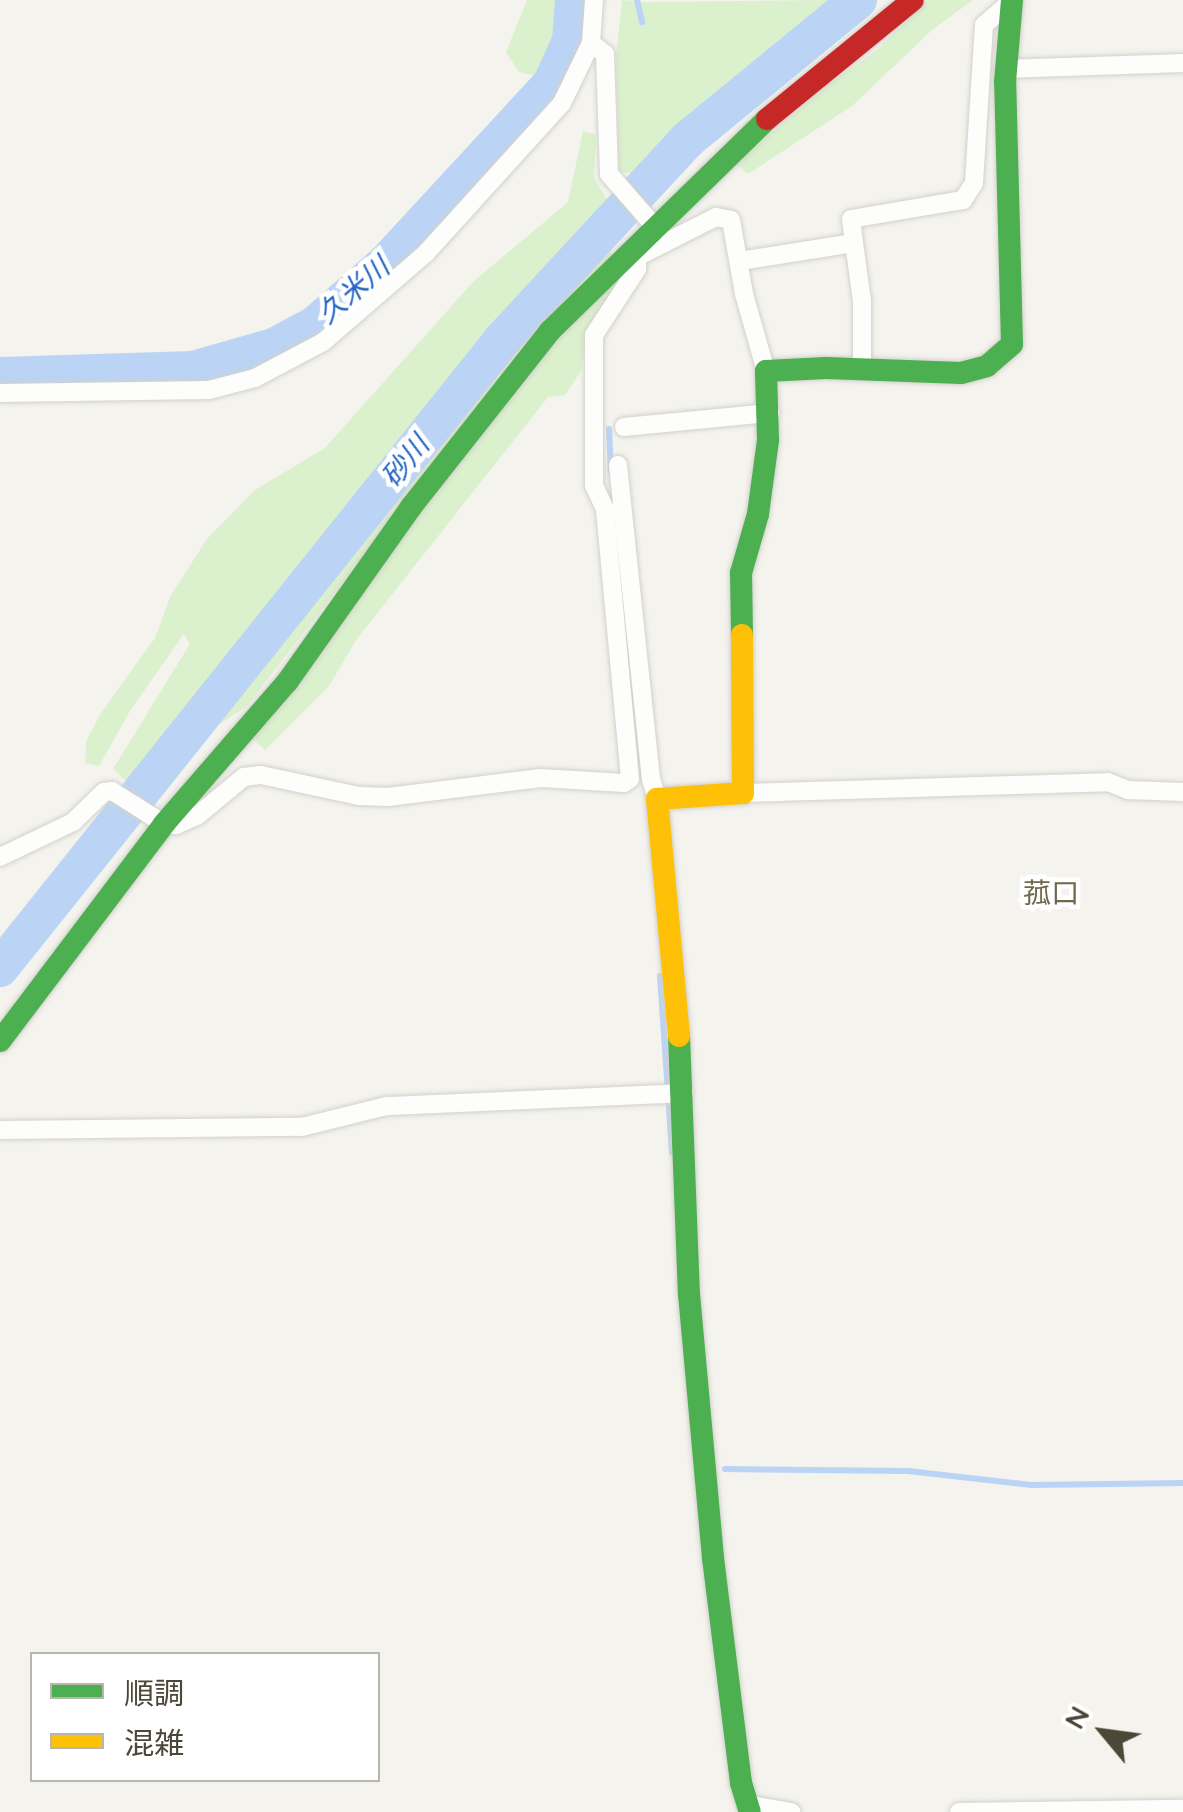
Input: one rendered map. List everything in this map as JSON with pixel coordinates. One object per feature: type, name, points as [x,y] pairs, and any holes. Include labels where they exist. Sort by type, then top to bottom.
[{"type":"street","points":[[0,393],[209,390],[255,378],[323,342],[426,254],[562,103],[591,42],[594,0]]},
{"type":"street","points":[[0,1041],[156,819],[288,680],[411,507],[550,331],[637,251],[652,224],[767,119],[913,0]]},
{"type":"street","points":[[766,371],[961,374],[987,366],[1012,344],[1015,327],[1005,69],[1011,1]]},
{"type":"street","points":[[862,371],[862,301],[851,219],[963,200],[970,192],[984,25],[1011,1]]},
{"type":"street","points":[[591,42],[605,54],[609,174],[652,224]]},
{"type":"street","points":[[1005,69],[1183,63]]},
{"type":"street","points":[[637,251],[716,218],[735,225],[744,294],[766,371],[770,413],[758,514],[741,573],[743,793]]},
{"type":"street","points":[[740,261],[854,243]]},
{"type":"street","points":[[637,251],[638,269],[594,335],[594,485],[606,508],[645,783]]},
{"type":"street","points":[[624,427],[770,413]]},
{"type":"street","points":[[618,465],[713,1558],[741,1783],[751,1808],[791,1812]]},
{"type":"street","points":[[0,857],[73,822],[96,795],[112,791],[156,819],[176,825],[198,815],[244,777],[261,775],[359,796],[388,797],[540,778],[743,793],[1108,782],[1128,790],[1183,792]]},
{"type":"street","points":[[0,1130],[302,1127],[387,1106],[673,1094]]},
{"type":"street","points":[[960,1812],[1183,1809]]},
{"type":"green space","points":[[527,0],[568,0],[568,22],[553,59],[537,76],[519,72],[506,52]]},
{"type":"green space","points":[[622,0],[830,0],[769,49],[640,175],[619,171],[616,57]]},
{"type":"green space","points":[[928,0],[973,0],[932,30],[852,106],[748,174],[736,164],[822,89],[876,51]]},
{"type":"green space","points":[[583,131],[596,135],[594,178],[611,206],[611,256],[402,505],[247,706],[129,784],[113,769],[190,644],[184,634],[131,709],[99,766],[85,763],[86,742],[101,713],[155,638],[171,595],[207,539],[255,490],[325,448],[473,282],[568,202]]},
{"type":"green space","points":[[609,283],[611,293],[586,339],[581,371],[565,395],[548,397],[356,640],[329,686],[265,750],[251,737],[418,511],[561,332]]},
{"type":"waterway","name":"久米川","points":[[0,376],[193,370],[274,347],[315,325],[387,262],[552,83],[571,41],[574,0]]},
{"type":"waterway","points":[[637,0],[642,22]]},
{"type":"waterway","name":"砂川","points":[[0,968],[502,340],[687,140],[858,0]]},
{"type":"waterway","points":[[609,429],[611,471]]},
{"type":"waterway","points":[[660,976],[672,1153]]},
{"type":"waterway","points":[[725,1469],[908,1471],[1031,1485],[1183,1483]]},
{"type":"traffic: fast","points":[[742,635],[741,573],[758,514],[768,440],[766,371],[826,368],[961,373],[987,366],[1012,344],[1005,82],[1012,0]]},
{"type":"traffic: fast","points":[[0,1041],[164,824],[288,681],[411,507],[550,331],[767,119]]},
{"type":"traffic: fast","points":[[679,1036],[689,1294],[713,1558],[741,1783],[750,1812]]},
{"type":"traffic: slow","points":[[679,1036],[657,799],[743,793],[742,635]]},
{"type":"traffic: jam","points":[[767,119],[913,0]]},
{"type":"district","name":"菰口","points":[[1051,893]]}]
